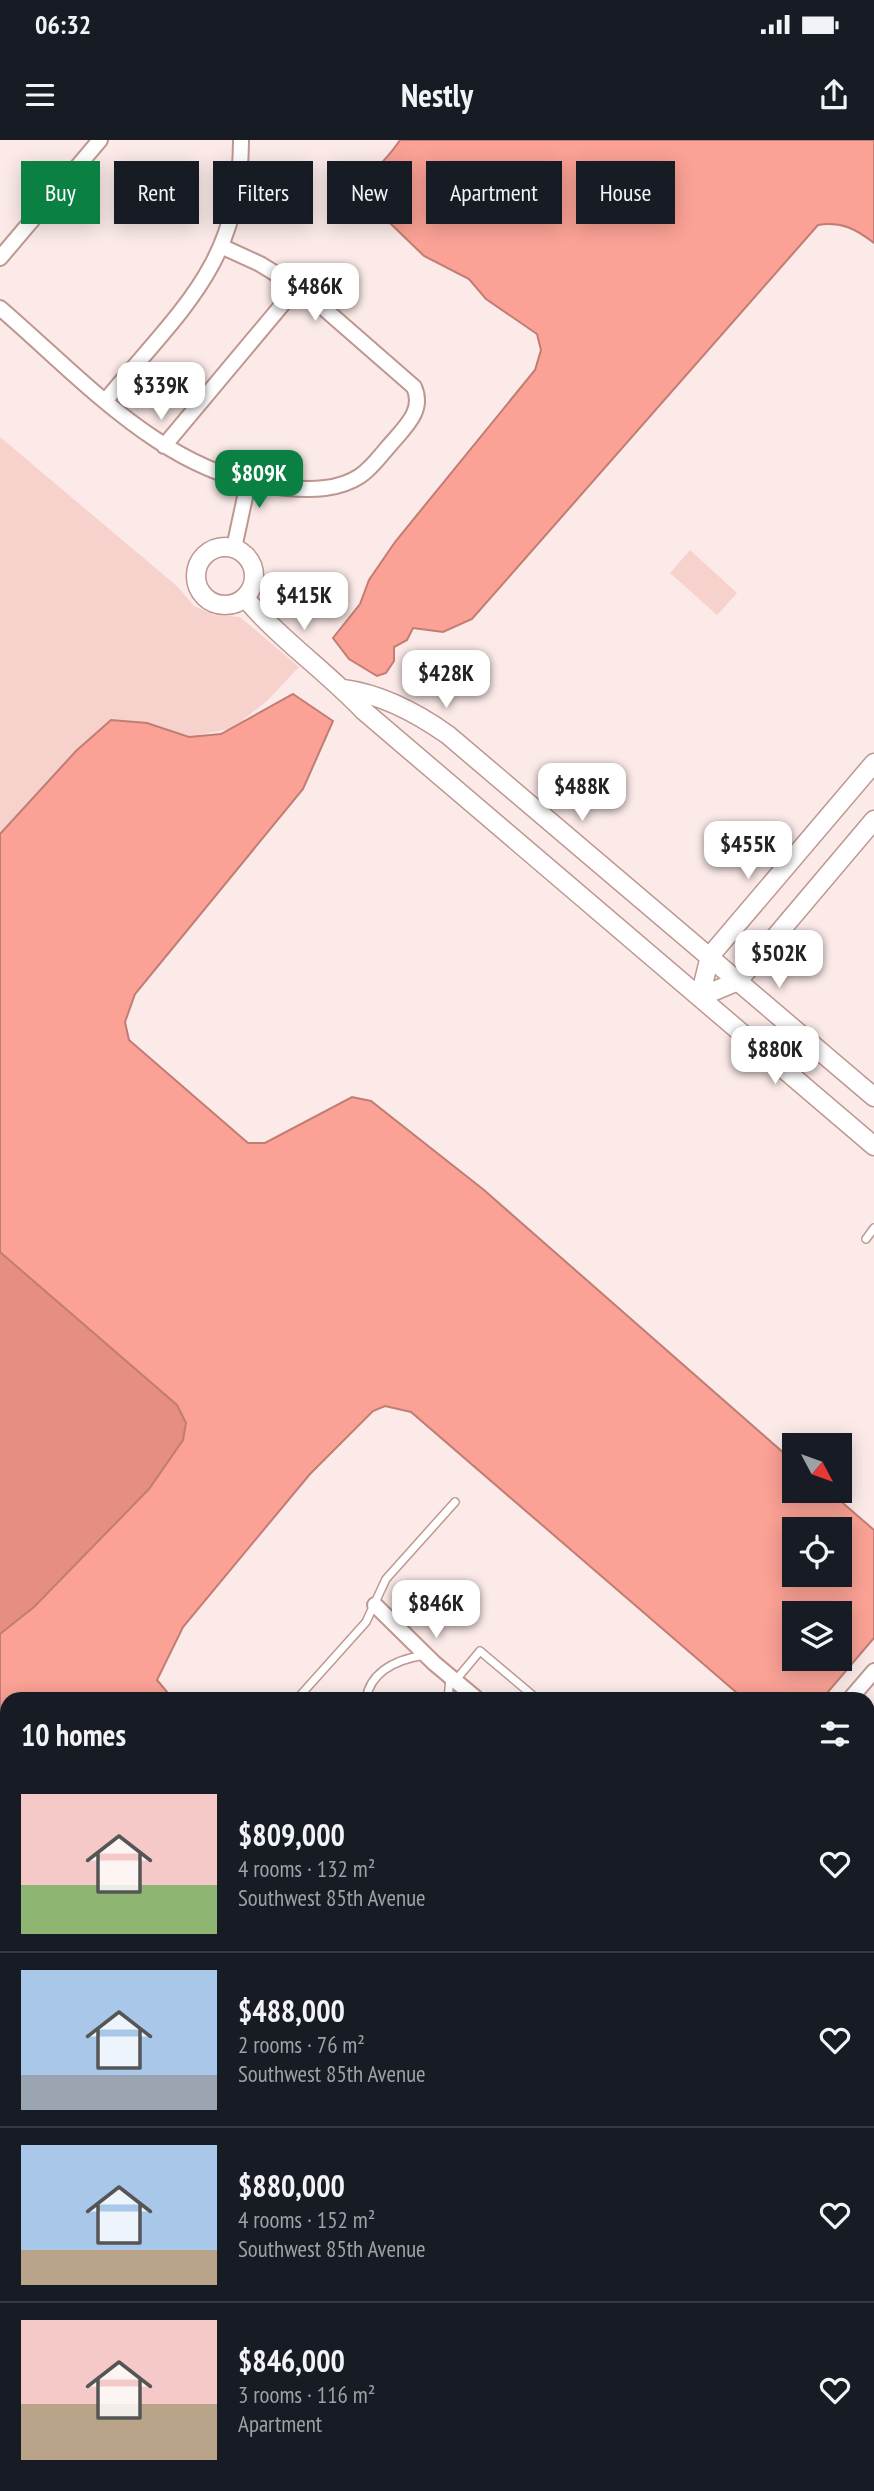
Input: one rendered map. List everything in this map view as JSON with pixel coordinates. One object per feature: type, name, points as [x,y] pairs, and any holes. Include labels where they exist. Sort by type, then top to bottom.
[{"type":"street","points":[[0,258],[100,140]]},
{"type":"street","points":[[106,400],[193,296],[223,247],[238,195],[242,140]]},
{"type":"street","points":[[0,308],[106,400],[164,446],[199,466],[248,483],[307,489],[337,486],[352,480],[371,467],[413,417],[418,400],[407,378],[297,287],[223,247]]},
{"type":"street","points":[[164,446],[297,287]]},
{"type":"street","points":[[234,548],[248,483]]},
{"type":"street","points":[[217,548],[234,548],[247,556],[254,570],[253,585],[245,598],[229,605],[212,603],[199,591],[196,582],[198,565],[209,552],[217,548]]},
{"type":"street","points":[[245,598],[279,637],[874,1146]]},
{"type":"street","points":[[343,689],[381,698],[448,735],[874,1097]]},
{"type":"street","points":[[700,997],[710,956],[874,763]]},
{"type":"street","points":[[700,997],[738,981],[874,820]]},
{"type":"street","points":[[375,1605],[469,1692]]},
{"type":"street","points":[[856,1692],[874,1671]]},
{"type":"lane","points":[[866,1239],[874,1228]]},
{"type":"lane","points":[[303,1692],[366,1622],[386,1579],[455,1502]]},
{"type":"lane","points":[[450,1692],[453,1679],[480,1651],[529,1692]]},
{"type":"lane","points":[[369,1692],[372,1683],[385,1669],[399,1661],[426,1655]]},
{"type":"shaded area","points":[[400,140],[874,140],[874,243],[848,227],[818,225],[472,619],[443,632],[413,628],[407,640],[394,647],[394,661],[386,673],[377,676],[349,659],[333,638],[360,604],[369,580],[395,542],[535,370],[541,350],[537,334],[486,299],[469,279],[424,256],[391,224],[412,224],[412,161],[384,161]]},
{"type":"shaded area","points":[[0,437],[178,587],[194,606],[214,615],[240,617],[299,667],[268,700],[233,728],[189,737],[0,837]]},
{"type":"shaded area","points":[[690,550],[737,593],[717,615],[670,573]]},
{"type":"shaded area","points":[[293,694],[333,721],[303,789],[135,994],[125,1022],[129,1040],[248,1143],[265,1143],[352,1097],[371,1101],[484,1190],[782,1451],[782,1503],[843,1503],[874,1530],[874,1638],[852,1664],[852,1601],[782,1601],[782,1671],[846,1671],[828,1692],[736,1692],[411,1412],[385,1406],[373,1411],[310,1474],[183,1627],[157,1680],[167,1692],[0,1692],[0,1634],[34,1607],[149,1489],[183,1440],[186,1423],[177,1405],[0,1252],[0,834],[76,751],[111,720],[147,723],[189,737],[221,734]]},
{"type":"shaded area","points":[[0,1252],[177,1405],[186,1423],[183,1440],[149,1489],[34,1607],[0,1634]]}]
